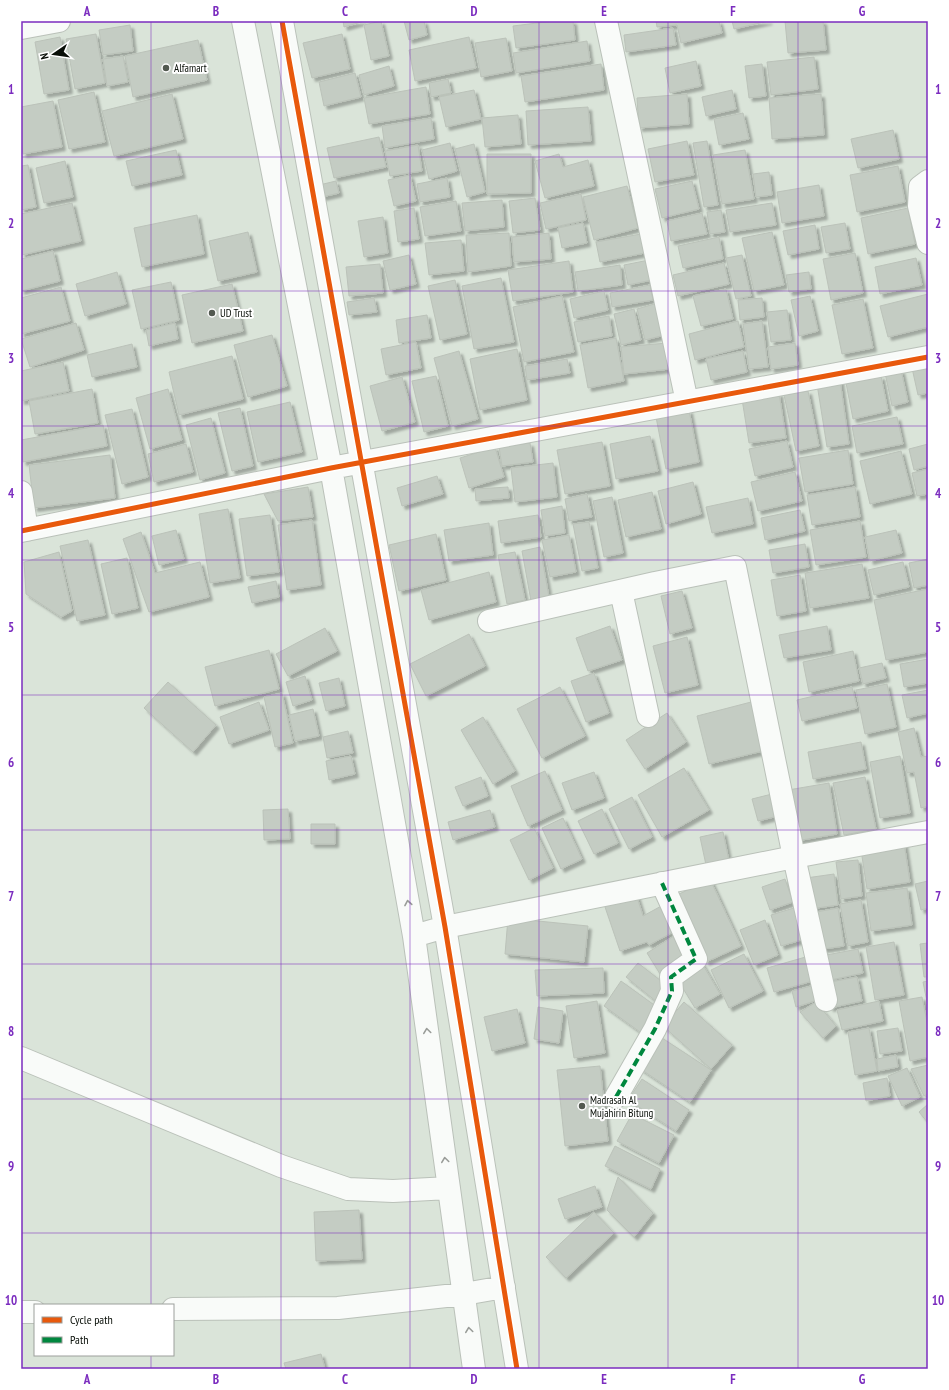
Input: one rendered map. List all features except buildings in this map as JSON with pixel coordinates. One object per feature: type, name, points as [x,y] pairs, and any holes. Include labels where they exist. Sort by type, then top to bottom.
[{"type":"street","points":[[21,28],[58,21]]},
{"type":"street","points":[[243,21],[331,468],[414,936],[474,1369]]},
{"type":"street","points":[[282,21],[445,927],[517,1369]]},
{"type":"street","points":[[606,21],[687,402]]},
{"type":"street","points":[[928,181],[920,187],[919,206],[928,243]]},
{"type":"street","points":[[21,492],[24,530],[362,462],[928,357]]},
{"type":"street","points":[[489,621],[735,567],[794,857],[826,1000]]},
{"type":"street","points":[[621,591],[648,716]]},
{"type":"street","points":[[414,936],[445,927],[662,883],[928,832]]},
{"type":"street","points":[[616,1097],[655,1029],[672,991],[671,977],[696,959],[662,883]]},
{"type":"street","points":[[21,1058],[281,1166],[348,1189],[393,1191],[449,1188]]},
{"type":"street","points":[[174,1309],[338,1308],[464,1294],[504,1287]]},
{"type":"street","points":[[21,1312],[34,1312]]},
{"type":"marked path","points":[[616,1097],[655,1029],[672,991],[671,977],[696,959],[662,883]]},
{"type":"cycle path","points":[[282,21],[445,927],[517,1369]]},
{"type":"cycle path","points":[[21,531],[331,468],[928,357]]},
{"type":"place","name":"Alfamart","points":[[166,68]]},
{"type":"place","name":"UD Trust","points":[[212,313]]},
{"type":"place","name":"Madrasah Al Mujahirin Bitung","points":[[582,1106]]}]
